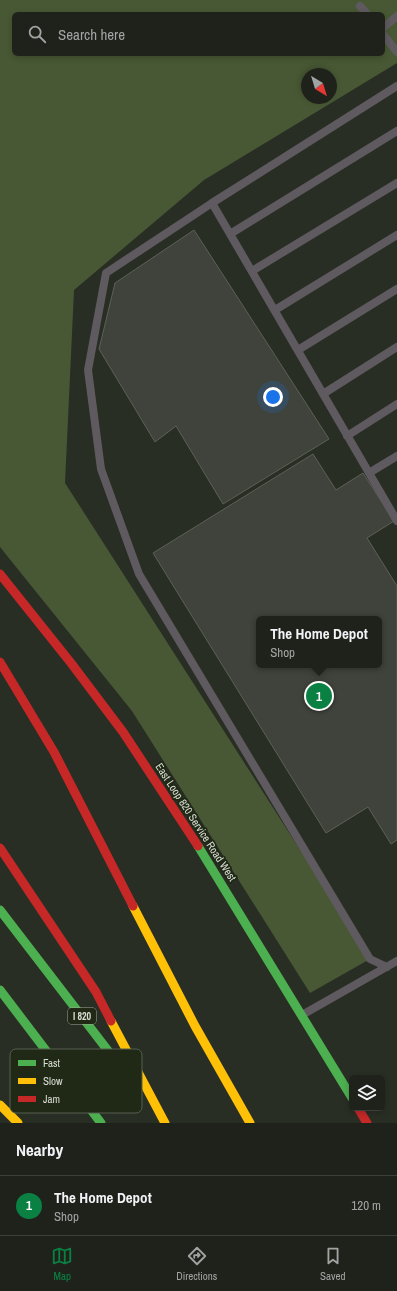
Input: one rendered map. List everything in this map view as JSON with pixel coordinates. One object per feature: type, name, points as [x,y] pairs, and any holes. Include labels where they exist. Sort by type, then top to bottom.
[{"type":"main road","name":"East Loop 820 Service Road West","points":[[0,574],[76,670],[139,756],[187,829],[349,1093]]},
{"type":"main road","points":[[0,662],[36,718],[195,1026],[250,1123]]},
{"type":"main road","points":[[0,848],[96,992],[126,1049]]},
{"type":"main road","name":"I 820","points":[[0,910],[107,1049]]},
{"type":"main road","points":[[0,990],[45,1049]]},
{"type":"main road","points":[[142,1080],[164,1123]]},
{"type":"main road","name":"I 820","points":[[142,1094],[164,1123]]},
{"type":"main road","points":[[0,1105],[18,1123]]},
{"type":"main road","points":[[360,1111],[368,1123]]},
{"type":"main road","points":[[93,1113],[101,1123]]},
{"type":"lane","points":[[360,6],[365,12]]},
{"type":"lane","points":[[385,26],[397,16]]},
{"type":"lane","points":[[385,37],[397,52]]},
{"type":"lane","points":[[387,967],[370,959],[139,574],[101,469],[88,370],[106,273],[212,203],[397,86]]},
{"type":"lane","points":[[230,234],[397,131]]},
{"type":"lane","points":[[252,271],[397,183]]},
{"type":"lane","points":[[212,203],[347,436],[396,516]]},
{"type":"lane","points":[[274,310],[397,235]]},
{"type":"lane","points":[[298,350],[397,289]]},
{"type":"lane","points":[[323,394],[397,346]]},
{"type":"lane","points":[[347,436],[397,404]]},
{"type":"lane","points":[[369,473],[397,456]]},
{"type":"lane","points":[[302,1015],[397,961]]},
{"type":"green space","points":[[0,0],[397,0],[397,63],[337,99],[337,68],[301,68],[301,104],[329,104],[204,180],[74,290],[65,483],[370,959],[310,993],[132,711],[0,547]]},
{"type":"building","points":[[194,230],[329,439],[223,504],[176,426],[155,442],[99,349],[115,283]]},
{"type":"building","points":[[313,454],[336,490],[363,473],[394,521],[367,538],[397,586],[397,840],[391,844],[368,807],[326,833],[153,553]]},
{"type":"traffic: fast","points":[[198,846],[349,1093]]},
{"type":"traffic: fast","points":[[0,910],[107,1049]]},
{"type":"traffic: fast","points":[[0,990],[45,1049]]},
{"type":"traffic: fast","points":[[93,1113],[101,1123]]},
{"type":"traffic: slow","points":[[133,906],[195,1026],[250,1123]]},
{"type":"traffic: slow","points":[[111,1021],[126,1049]]},
{"type":"traffic: slow","points":[[142,1080],[165,1123]]},
{"type":"traffic: slow","points":[[0,1105],[18,1123]]},
{"type":"traffic: jam","points":[[0,574],[71,663],[123,732],[198,846]]},
{"type":"traffic: jam","points":[[0,662],[54,752],[133,906]]},
{"type":"traffic: jam","points":[[0,848],[96,992],[111,1021]]},
{"type":"traffic: jam","points":[[360,1111],[367,1123]]},
{"type":"place","name":"The Home Depot","points":[[319,696]]}]
